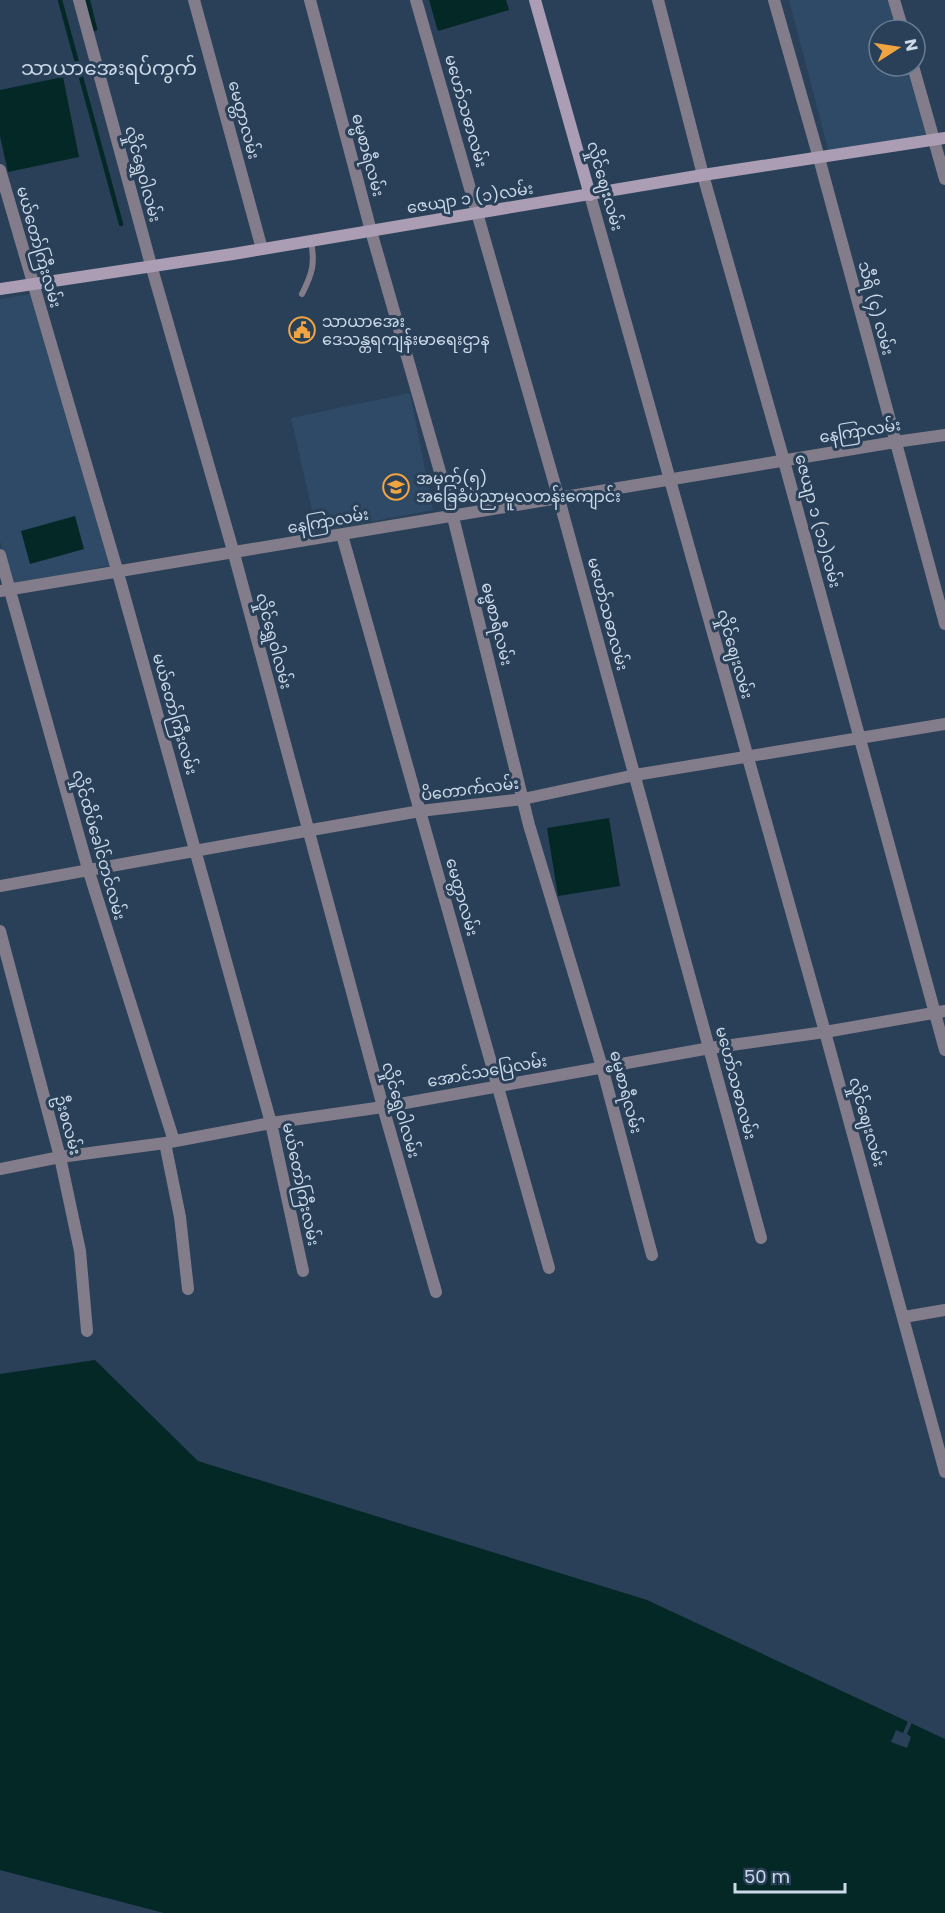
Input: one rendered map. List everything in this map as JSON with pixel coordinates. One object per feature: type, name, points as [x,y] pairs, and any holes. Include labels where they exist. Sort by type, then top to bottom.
[{"type":"street","name":"လှိုင်ရွှေဝါလမ်း","points":[[80,0],[151,265],[234,554],[383,1107],[436,1292]]},
{"type":"street","name":"မေတ္တာလမ်း","points":[[194,0],[262,249]]},
{"type":"street","name":"ဓမ္မစာရီလမ်း","points":[[310,0],[371,231],[453,517],[523,799],[602,1067],[652,1255]]},
{"type":"street","name":"မဟော်သဓာလမ်း","points":[[416,0],[559,499],[761,1238]]},
{"type":"street","name":"လှိုင်ဈေးလမ်း","points":[[535,0],[825,1032],[945,1472]]},
{"type":"street","name":"ဇေယျာ ၁ (၁၁)လမ်း","points":[[658,0],[703,175],[860,738],[940,1012],[945,1050]]},
{"type":"street","name":"သီရိ (၄) လမ်း","points":[[774,0],[945,624]]},
{"type":"street","points":[[894,0],[899,18]]},
{"type":"street","points":[[917,78],[940,139],[945,179]]},
{"type":"street","name":"ဇေယျာ ၁ (၁)လမ်း","points":[[0,289],[32,282],[262,249],[703,175],[940,139]]},
{"type":"street","name":"မယ်တော်ကြီးလမ်း","points":[[0,170],[118,573],[271,1123],[303,1271]]},
{"type":"street","name":"နေကြာလမ်း","points":[[5,591],[945,435]]},
{"type":"street","name":"မေတ္တာလမ်း","points":[[342,535],[549,1268]]},
{"type":"street","name":"လှိုင်ထိပ်ခေါင်တင်လမ်း","points":[[0,555],[5,591],[170,1142],[188,1289]]},
{"type":"street","name":"ပိတောက်လမ်း","points":[[0,886],[420,811],[523,799],[635,776],[945,724]]},
{"type":"street","name":"ဦးစလမ်း","points":[[0,931],[60,1157],[80,1251],[87,1330]]},
{"type":"street","name":"အောင်သပြေလမ်း","points":[[0,1169],[60,1157],[170,1142],[271,1123],[383,1107],[710,1048],[825,1032],[940,1012]]},
{"type":"street","points":[[904,1317],[945,1310]]},
{"type":"lane","points":[[302,294],[312,275],[314,261],[311,240]]},
{"type":"shaded area","points":[[429,0],[506,0],[509,10],[438,31]]},
{"type":"shaded area","points":[[789,0],[888,0],[893,18],[867,18],[867,78],[911,78],[928,137],[829,153]]},
{"type":"shaded area","points":[[63,77],[79,157],[8,172],[0,136],[0,90]]},
{"type":"shaded area","points":[[30,294],[112,565],[12,585],[0,541],[0,299]]},
{"type":"shaded area","points":[[410,393],[433,510],[317,532],[291,418]]},
{"type":"shaded area","points":[[75,516],[84,549],[30,564],[21,531]]},
{"type":"shaded area","points":[[609,818],[620,886],[558,896],[547,828]]},
{"type":"shaded area","points":[[95,1360],[198,1461],[647,1600],[945,1739],[945,1913],[164,1913],[0,1870],[0,1374]]},
{"type":"pier","points":[[909,1719],[913,1720],[907,1734],[911,1737],[907,1748],[891,1742],[896,1730],[903,1733]]},
{"type":"waterway","points":[[60,0],[121,224]]},
{"type":"waterway","points":[[88,1],[95,29]]},
{"type":"place","name":"သာယာအေး ဒေသန္တရကျန်းမာရေးဌာန","points":[[302,330]]},
{"type":"place","name":"အမှတ်(၅) အခြေခံပညာမူလတန်းကျောင်း","points":[[396,487]]},
{"type":"district","name":"သာယာအေးရပ်ကွက်","points":[[109,68]]}]
